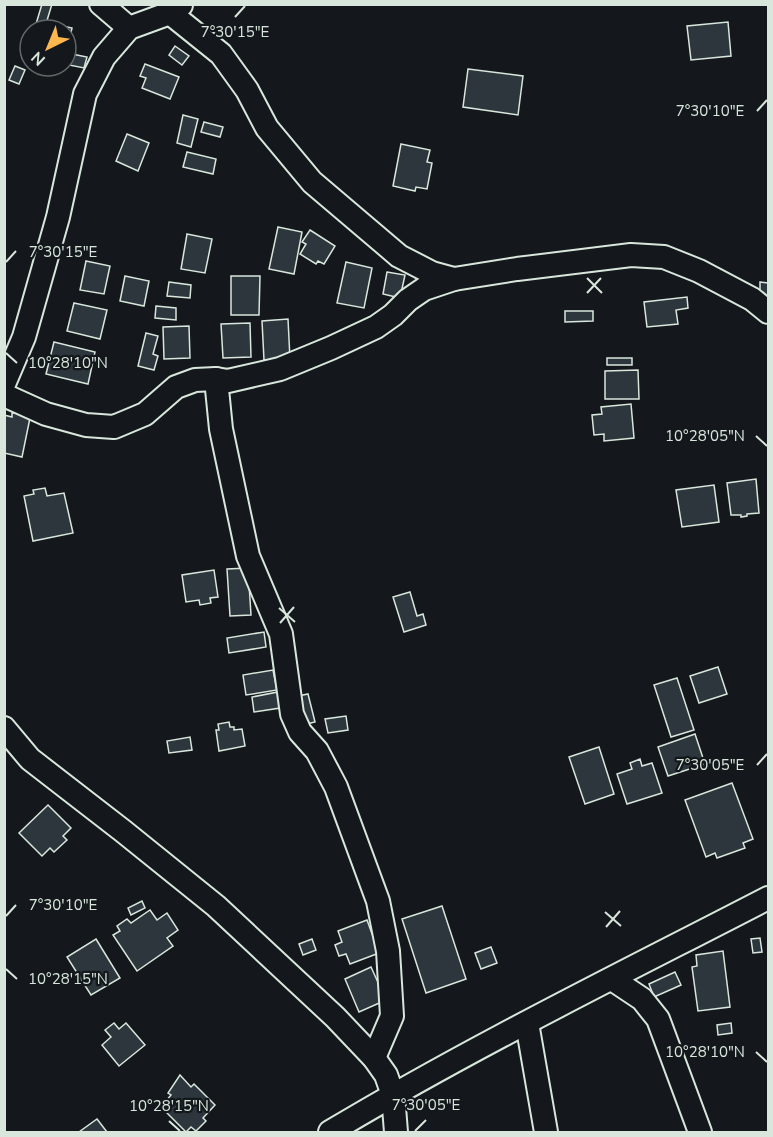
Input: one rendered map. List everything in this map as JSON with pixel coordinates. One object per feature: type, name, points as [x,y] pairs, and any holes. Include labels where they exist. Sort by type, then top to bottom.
[{"type":"street","points":[[101,4],[129,28]]},
{"type":"street","points":[[4,384],[24,337],[58,217],[85,94],[104,57],[129,28],[176,9],[221,54],[247,90],[267,128],[312,182],[399,256],[432,273],[454,279]]},
{"type":"street","points":[[4,395],[46,414],[87,424],[114,427],[145,414],[176,387],[195,380],[228,381],[280,369],[331,348],[376,327],[424,289],[454,279],[631,255],[664,257],[699,271],[752,298],[768,312]]},
{"type":"street","points":[[216,379],[221,429],[248,556],[281,634],[292,714],[300,732],[317,751],[336,786],[378,901],[388,951],[392,1016],[374,1058]]},
{"type":"street","points":[[4,728],[30,759],[216,906],[335,1017],[374,1058],[386,1075],[393,1095],[396,1132]]},
{"type":"street","points":[[330,1132],[393,1095],[527,1023],[768,898]]},
{"type":"street","points":[[612,979],[642,999],[658,1019],[700,1132]]},
{"type":"street","points":[[527,1023],[546,1132]]},
{"type":"building","points":[[42,4],[52,4],[48,18],[38,18]]},
{"type":"building","points":[[728,22],[731,56],[691,60],[687,26]]},
{"type":"building","points":[[175,46],[189,56],[182,65],[169,55]]},
{"type":"building","points":[[78,55],[87,57],[84,68],[78,67]]},
{"type":"building","points":[[145,64],[179,77],[170,99],[142,88],[146,78],[140,76]]},
{"type":"building","points":[[15,66],[18,67],[18,78],[22,78],[19,84],[9,80]]},
{"type":"building","points":[[468,69],[523,76],[518,115],[463,107]]},
{"type":"building","points":[[183,115],[198,119],[191,147],[177,143]]},
{"type":"building","points":[[204,122],[223,127],[220,137],[201,132]]},
{"type":"building","points":[[127,134],[149,143],[138,171],[116,161]]},
{"type":"building","points":[[401,144],[430,150],[427,162],[432,163],[427,189],[416,187],[415,191],[393,186]]},
{"type":"building","points":[[187,152],[216,159],[213,174],[183,167]]},
{"type":"building","points":[[278,227],[302,232],[294,274],[269,269]]},
{"type":"building","points":[[310,230],[335,246],[324,264],[318,261],[316,264],[300,254],[306,244],[302,242]]},
{"type":"building","points":[[187,234],[212,239],[205,273],[181,269]]},
{"type":"building","points":[[86,261],[110,266],[104,294],[80,290]]},
{"type":"building","points":[[346,262],[372,268],[364,308],[337,303]]},
{"type":"building","points":[[387,272],[405,275],[400,298],[383,294]]},
{"type":"building","points":[[125,276],[149,281],[144,306],[120,301]]},
{"type":"building","points":[[231,276],[260,276],[259,315],[231,315]]},
{"type":"building","points":[[169,282],[191,285],[190,298],[167,296]]},
{"type":"building","points":[[760,282],[768,283],[768,297],[760,297]]},
{"type":"building","points":[[687,297],[688,308],[676,310],[678,324],[647,327],[644,302]]},
{"type":"building","points":[[74,303],[107,310],[100,339],[67,331]]},
{"type":"building","points":[[156,306],[176,308],[176,320],[155,318]]},
{"type":"building","points":[[565,311],[593,311],[593,321],[565,322]]},
{"type":"building","points":[[288,319],[290,359],[264,360],[262,321]]},
{"type":"building","points":[[250,323],[251,357],[223,358],[221,324]]},
{"type":"building","points":[[189,326],[190,358],[164,359],[163,327]]},
{"type":"building","points":[[146,333],[158,336],[153,354],[158,356],[154,370],[138,366]]},
{"type":"building","points":[[54,342],[95,352],[88,384],[46,374]]},
{"type":"building","points":[[607,358],[632,358],[632,365],[607,365]]},
{"type":"building","points":[[638,370],[639,399],[605,399],[605,371]]},
{"type":"building","points":[[631,404],[634,438],[604,441],[604,434],[594,435],[592,415],[602,414],[601,407]]},
{"type":"building","points":[[16,410],[31,413],[22,457],[4,453],[4,415],[12,417],[12,413]]},
{"type":"building","points":[[756,479],[759,513],[741,517],[741,515],[731,515],[727,483]]},
{"type":"building","points":[[714,485],[719,522],[682,527],[676,490]]},
{"type":"building","points":[[45,488],[47,496],[64,493],[73,533],[33,541],[24,496],[34,494],[33,490]]},
{"type":"building","points":[[248,568],[251,615],[230,616],[227,569]]},
{"type":"building","points":[[214,570],[218,597],[210,598],[211,603],[200,605],[199,600],[186,602],[182,575]]},
{"type":"building","points":[[410,592],[417,616],[423,614],[426,625],[404,632],[393,597]]},
{"type":"building","points":[[264,632],[266,647],[229,653],[227,638]]},
{"type":"building","points":[[718,667],[727,694],[699,703],[690,676]]},
{"type":"building","points":[[273,670],[277,690],[246,695],[243,675]]},
{"type":"building","points":[[677,678],[694,730],[671,737],[654,685]]},
{"type":"building","points":[[278,692],[280,708],[254,712],[252,697]]},
{"type":"building","points":[[308,694],[315,722],[306,724],[298,696]]},
{"type":"building","points":[[346,716],[348,730],[328,733],[325,719]]},
{"type":"building","points":[[229,722],[230,727],[234,727],[234,730],[242,729],[245,746],[219,751],[216,730],[219,730],[218,724]]},
{"type":"building","points":[[695,734],[705,764],[668,776],[658,747]]},
{"type":"building","points":[[190,737],[192,750],[169,753],[167,741]]},
{"type":"building","points":[[599,747],[614,794],[585,804],[569,757]]},
{"type":"building","points":[[640,759],[642,766],[652,763],[662,793],[627,804],[617,774],[632,769],[630,763]]},
{"type":"building","points":[[732,783],[753,839],[743,843],[745,848],[717,858],[715,853],[706,857],[685,800]]},
{"type":"building","points":[[48,805],[71,828],[63,836],[67,840],[54,852],[50,848],[42,856],[19,833]]},
{"type":"building","points":[[142,901],[145,908],[131,915],[128,908]]},
{"type":"building","points":[[442,906],[466,979],[426,993],[402,919]]},
{"type":"building","points":[[150,910],[157,920],[167,913],[178,930],[167,938],[173,946],[137,971],[113,935],[120,931],[117,926],[127,919],[131,923]]},
{"type":"building","points":[[367,920],[379,953],[350,964],[346,954],[339,956],[335,945],[342,942],[338,931]]},
{"type":"building","points":[[760,938],[762,952],[753,953],[751,939]]},
{"type":"building","points":[[96,939],[120,978],[91,995],[67,957]]},
{"type":"building","points":[[312,939],[316,950],[303,955],[299,944]]},
{"type":"building","points":[[491,947],[497,963],[481,969],[475,953]]},
{"type":"building","points":[[723,951],[730,1007],[698,1011],[692,967],[697,966],[696,955]]},
{"type":"building","points":[[371,967],[386,1000],[359,1012],[345,979]]},
{"type":"building","points":[[675,972],[681,985],[654,997],[649,984]]},
{"type":"building","points":[[114,1023],[119,1029],[126,1023],[145,1045],[119,1066],[102,1045],[111,1037],[105,1030]]},
{"type":"building","points":[[731,1023],[732,1033],[718,1035],[717,1025]]},
{"type":"building","points":[[180,1075],[191,1087],[194,1084],[215,1105],[203,1118],[206,1121],[196,1131],[191,1127],[186,1132],[161,1107],[171,1095],[168,1093]]},
{"type":"building","points":[[97,1119],[107,1132],[79,1132]]}]
